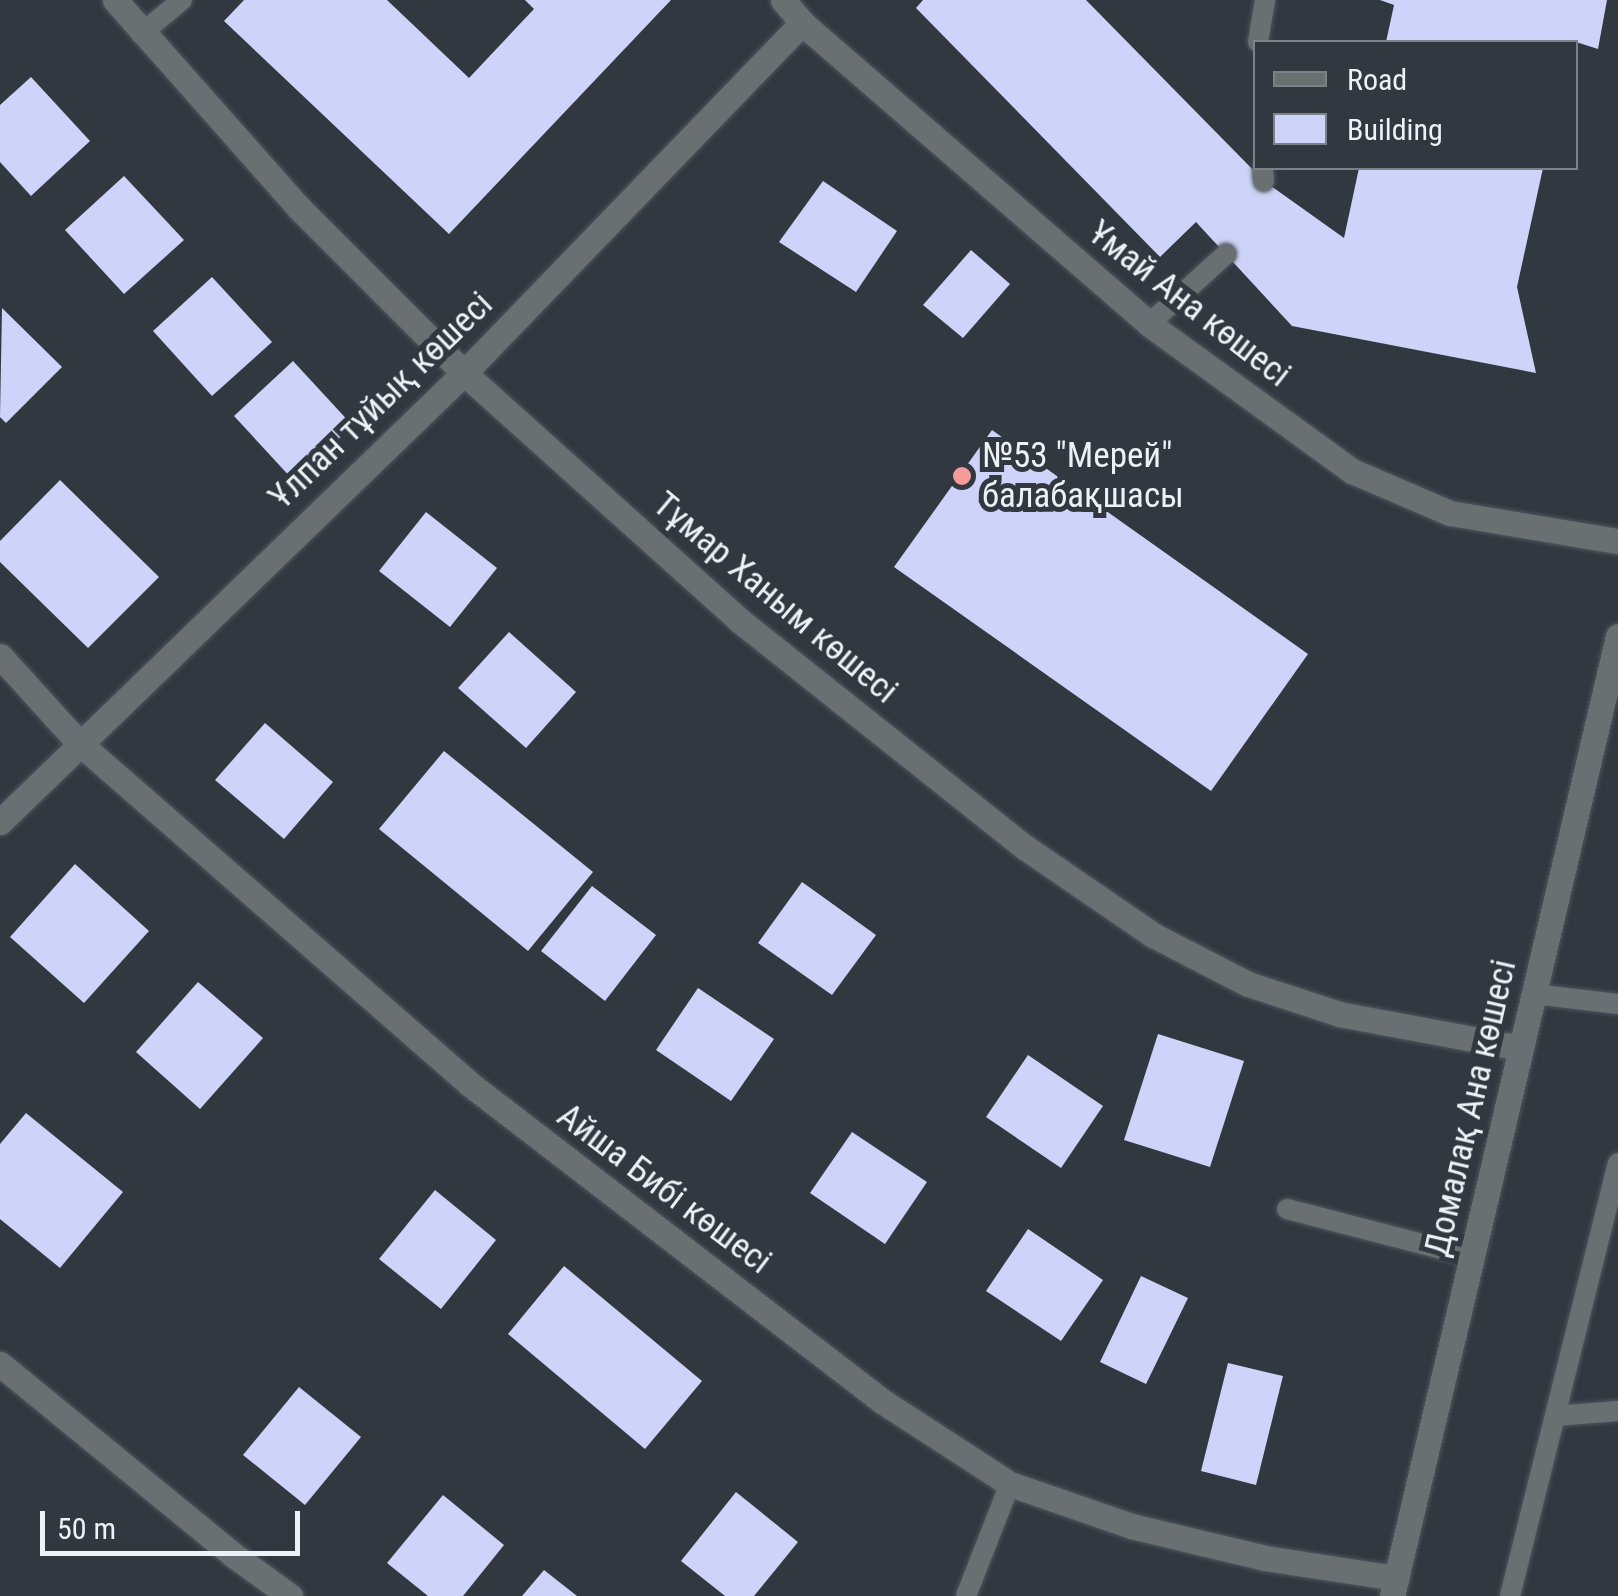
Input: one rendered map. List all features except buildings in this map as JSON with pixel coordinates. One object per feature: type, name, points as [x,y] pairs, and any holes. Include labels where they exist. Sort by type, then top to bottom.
[{"type":"street","name":"Тұмар Ханым көшесі","points":[[115,0],[141,34],[299,208],[464,373],[738,620],[1026,848],[1153,934],[1248,984],[1339,1014],[1521,1048]]},
{"type":"street","name":"Ұмай Ана көшесі","points":[[783,0],[802,23],[1148,324],[1352,471],[1450,512],[1618,541]]},
{"type":"street","name":"Ұлпан тұйық көшесі","points":[[0,822],[78,742],[464,373],[802,23]]},
{"type":"street","name":"Домалақ Ана көшесі","points":[[1394,1587],[1618,636]]},
{"type":"street","name":"Айша Бибі көшесі","points":[[0,656],[78,742],[471,1086],[882,1400],[1010,1484],[1132,1526],[1394,1587]]},
{"type":"street","points":[[0,1364],[232,1554],[290,1596]]},
{"type":"lane","points":[[141,34],[182,0]]},
{"type":"lane","points":[[1258,40],[1265,0]]},
{"type":"lane","points":[[1148,324],[1226,254]]},
{"type":"lane","points":[[1534,994],[1618,1004]]},
{"type":"lane","points":[[1510,1596],[1618,1162]]},
{"type":"lane","points":[[1286,1209],[1472,1257]]},
{"type":"lane","points":[[1554,1416],[1618,1412]]},
{"type":"lane","points":[[966,1596],[1010,1484]]},
{"type":"place","name":"№53 \"Мерей\" балабақшасы","points":[[962,476]]}]
